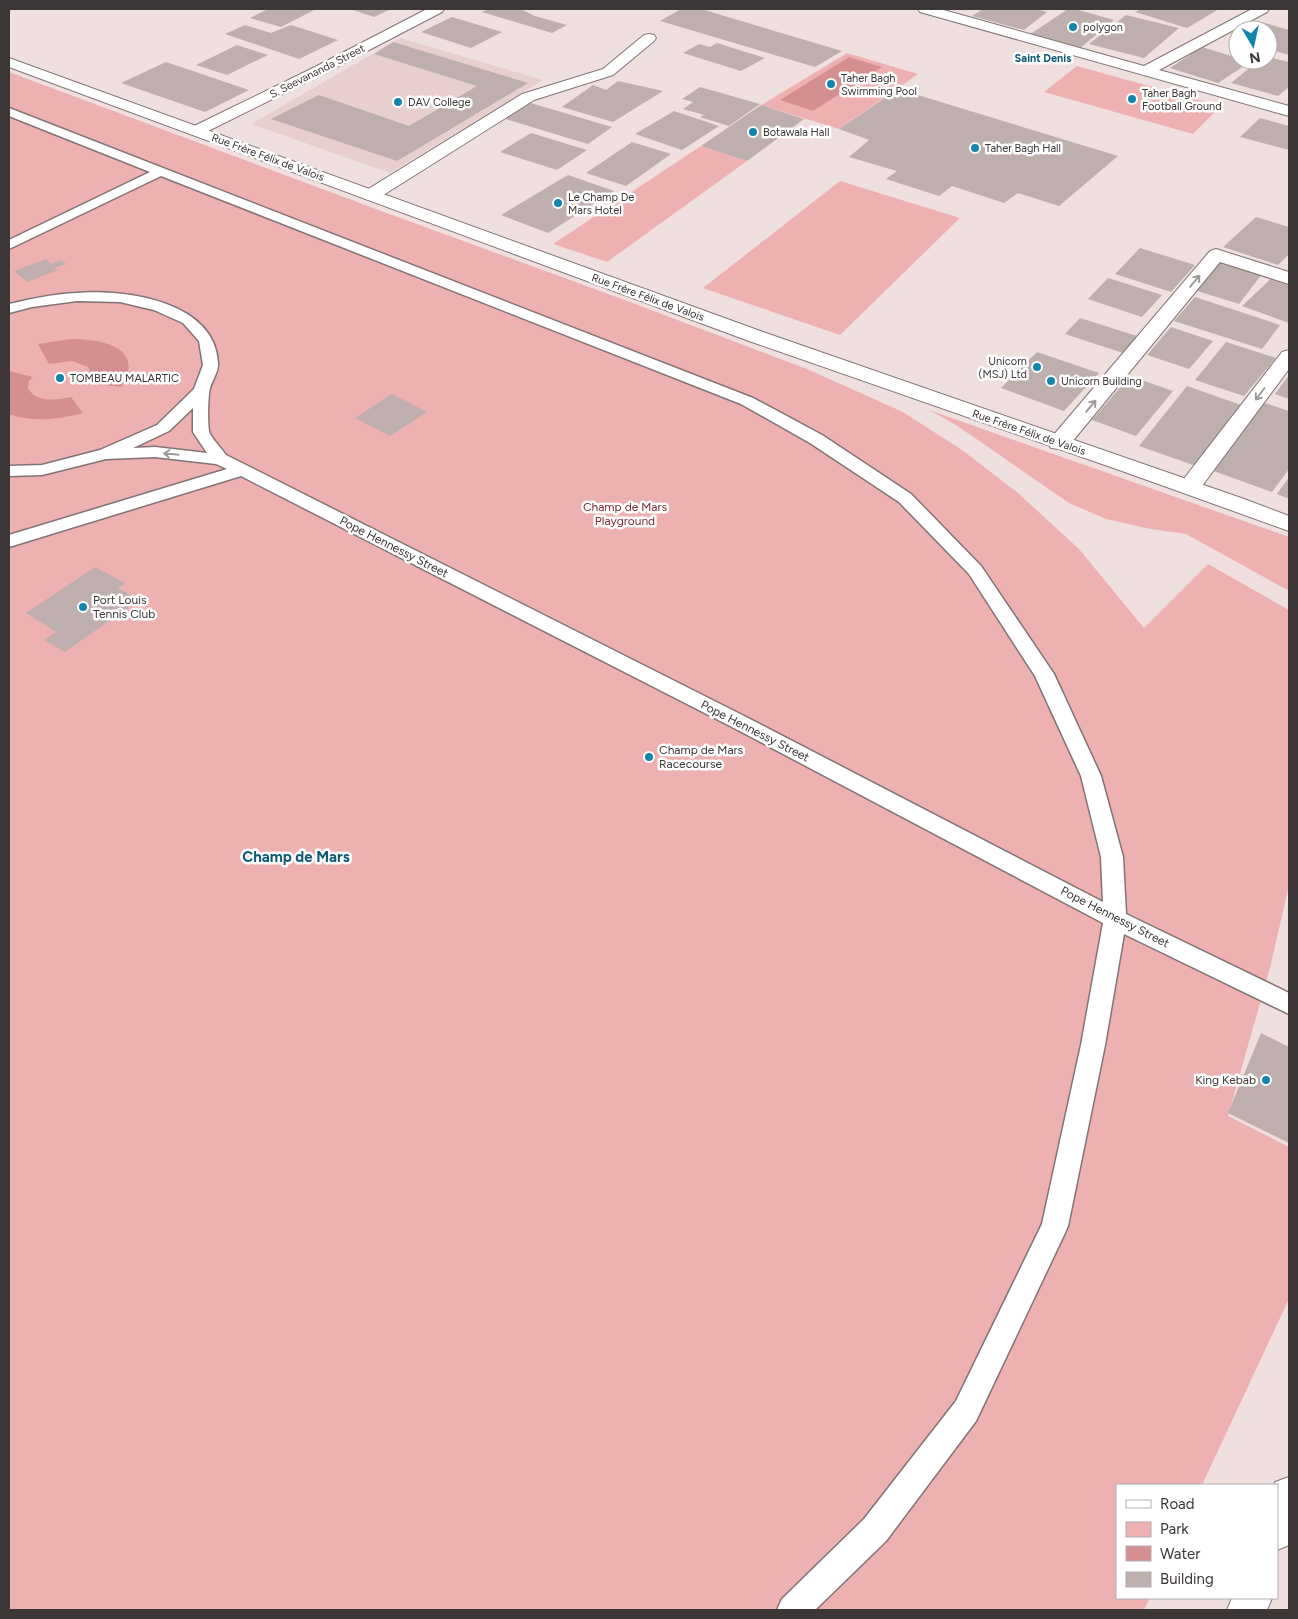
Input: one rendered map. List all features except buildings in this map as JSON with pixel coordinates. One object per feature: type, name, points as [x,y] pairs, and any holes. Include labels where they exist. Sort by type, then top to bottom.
[{"type":"street","name":"S. Seevananda Street","points":[[196,131],[320,70],[437,9]]},
{"type":"street","points":[[925,9],[1289,111]]},
{"type":"street","points":[[1147,70],[1262,9]]},
{"type":"street","points":[[371,195],[528,97],[608,72],[649,38]]},
{"type":"street","name":"Rue Frère Félix de Valois","points":[[9,62],[845,368],[1059,443],[1190,485],[1289,524]]},
{"type":"street","points":[[1059,443],[1216,255],[1289,278]]},
{"type":"street","points":[[1190,485],[1289,356]]},
{"type":"street","points":[[1278,1527],[1289,1496]]},
{"type":"lane","points":[[9,112],[747,402],[816,439],[905,498],[975,570],[1044,674],[1091,776],[1112,857],[1115,919],[1093,1045],[1055,1226],[966,1411],[875,1530],[793,1610]]},
{"type":"lane","points":[[9,246],[160,172]]},
{"type":"lane","points":[[9,309],[31,303],[77,297],[120,298],[158,306],[188,320],[206,340],[211,365],[201,391],[201,432],[220,459]]},
{"type":"lane","points":[[9,470],[42,470],[106,454],[163,428],[201,391]]},
{"type":"lane","points":[[106,454],[156,452],[220,459]]},
{"type":"lane","name":"Pope Hennessy Street","points":[[220,459],[768,737],[1115,919],[1289,1004]]},
{"type":"lane","points":[[9,541],[243,470]]},
{"type":"shaded area","name":"DAV College","points":[[400,38],[543,80],[390,173],[251,124]]},
{"type":"green space","points":[[847,53],[918,74],[839,129],[761,105]]},
{"type":"green space","name":"Taher Bagh Football Ground","points":[[1077,66],[1221,106],[1193,134],[1044,92]]},
{"type":"green space","name":"Champ de Mars Racecourse","points":[[9,72],[807,369],[903,412],[962,450],[1018,493],[1079,549],[1144,628],[1208,564],[1289,610],[1289,885],[1270,968],[1228,1116],[1289,1147],[1289,1299],[1202,1484],[1116,1484],[1116,1599],[1150,1599],[1144,1610],[9,1610]]},
{"type":"green space","points":[[701,146],[747,161],[607,262],[553,244]]},
{"type":"green space","points":[[840,181],[960,218],[840,335],[703,288]]},
{"type":"green space","points":[[929,410],[1289,537],[1289,591],[1186,534],[1151,529],[1106,519],[1069,503],[956,425]]},
{"type":"water","name":"Taher Bagh Swimming Pool","points":[[849,57],[882,67],[813,111],[780,100]]},
{"type":"water","points":[[83,339],[107,344],[125,354],[128,363],[128,373],[121,387],[86,383],[91,375],[88,367],[72,361],[49,364],[38,344]]},
{"type":"water","points":[[9,371],[33,377],[29,381],[28,389],[37,397],[53,399],[71,397],[83,413],[46,419],[18,417],[9,414]]},
{"type":"place","name":"polygon","points":[[1073,27]]},
{"type":"place","name":"Taher Bagh Swimming Pool","points":[[831,84]]},
{"type":"place","name":"Taher Bagh Football Ground","points":[[1132,99]]},
{"type":"place","name":"DAV College","points":[[398,102]]},
{"type":"place","name":"Botawala Hall","points":[[753,132]]},
{"type":"place","name":"Taher Bagh Hall","points":[[975,148]]},
{"type":"place","name":"Le Champ De Mars Hotel","points":[[558,203]]},
{"type":"place","name":"Unicorn (MSJ) Ltd","points":[[1037,367]]},
{"type":"place","name":"TOMBEAU MALARTIC","points":[[60,378]]},
{"type":"place","name":"Unicorn Building","points":[[1051,381]]},
{"type":"place","name":"Port Louis Tennis Club","points":[[83,607]]},
{"type":"place","name":"Champ de Mars Racecourse","points":[[649,757]]},
{"type":"place","name":"King Kebab","points":[[1266,1080]]},
{"type":"district","name":"Saint Denis","points":[[1043,58]]},
{"type":"district","name":"Champ de Mars","points":[[296,857]]},
{"type":"park label","name":"Champ de Mars Playground","points":[[625,514]]}]
